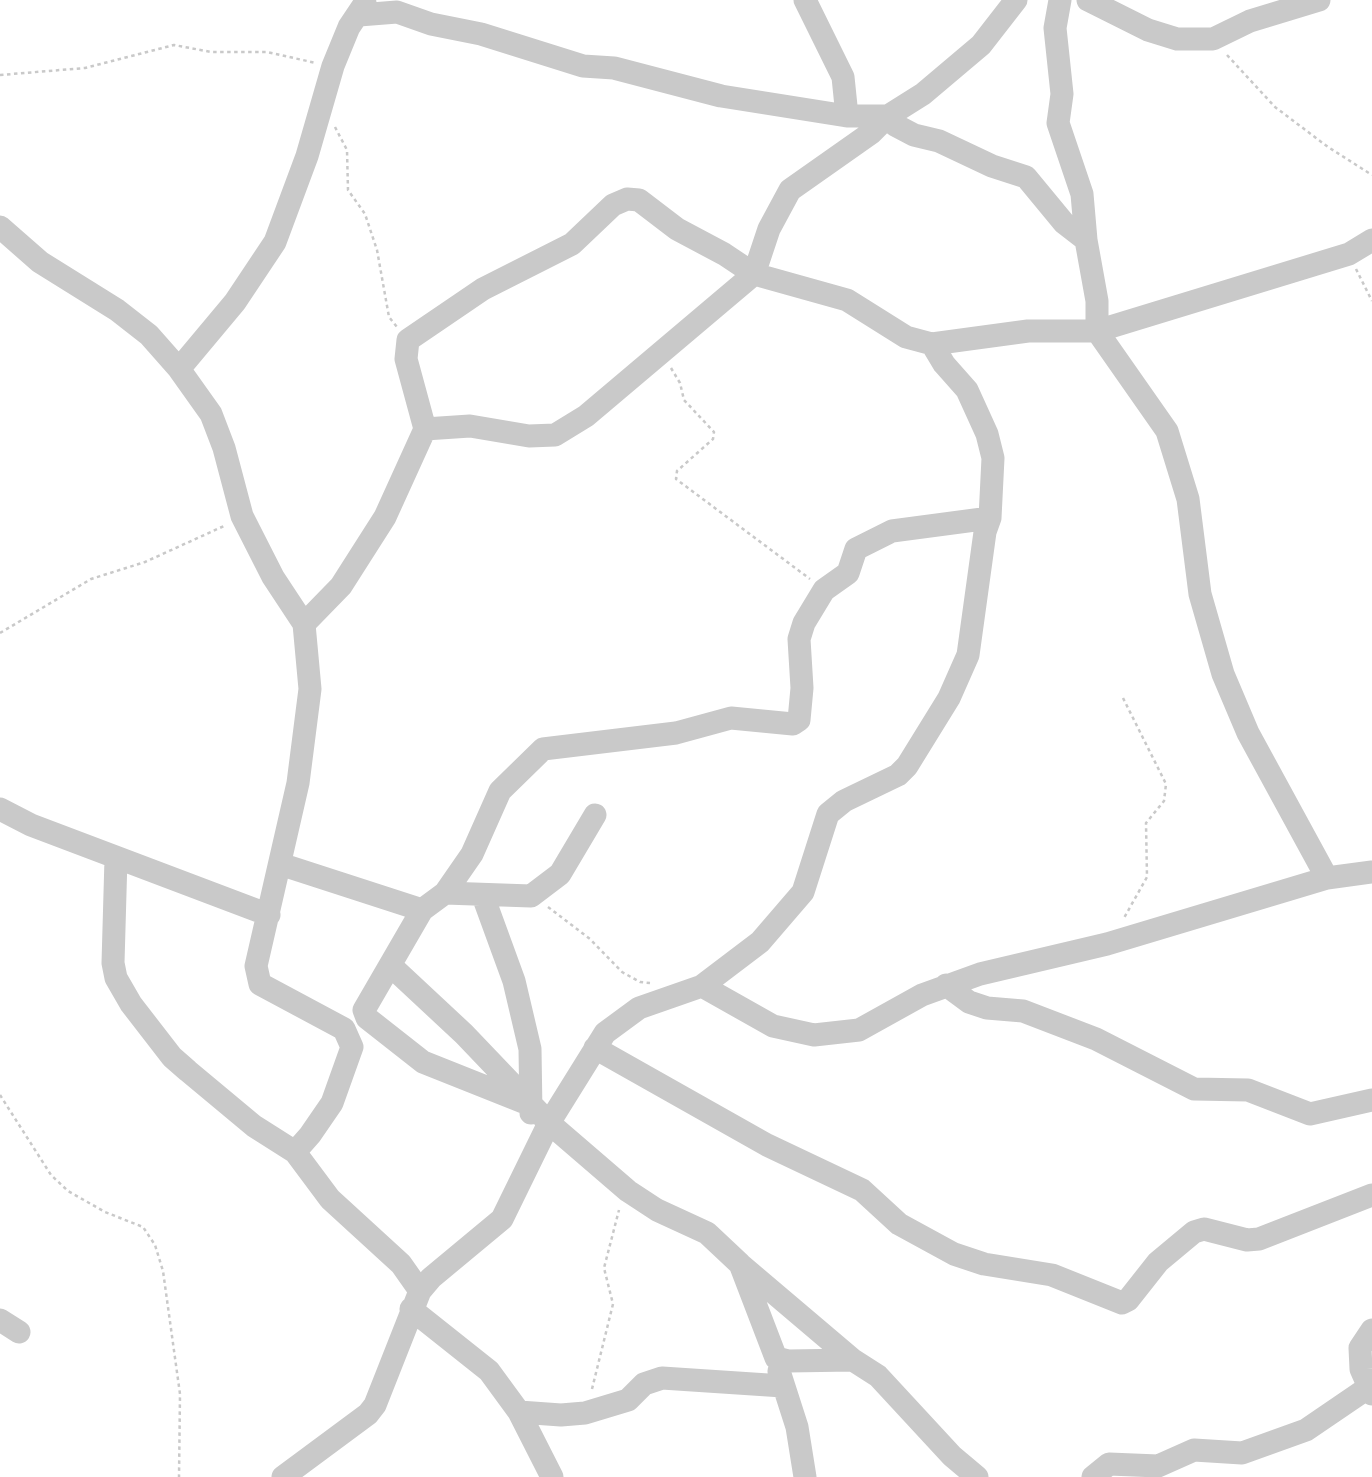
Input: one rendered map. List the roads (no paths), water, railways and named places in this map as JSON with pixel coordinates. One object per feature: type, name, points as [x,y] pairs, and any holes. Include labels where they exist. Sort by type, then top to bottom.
[{"type":"street","points":[[805,0],[843,77],[847,116]]},
{"type":"street","points":[[425,429],[470,426],[529,436],[555,435],[586,416],[639,368],[663,353],[754,274],[769,229],[790,190],[871,133],[888,116],[923,94],[981,45],[1016,0]]},
{"type":"street","points":[[1060,0],[1055,28],[1062,94],[1058,123],[1082,194],[1086,240],[1097,301],[1097,331],[1167,431],[1188,499],[1200,594],[1223,674],[1248,733],[1327,878]]},
{"type":"street","points":[[1088,0],[1148,30],[1177,39],[1213,39],[1250,21],[1319,0]]},
{"type":"street","points":[[179,369],[235,302],[275,242],[307,156],[333,66],[349,27],[363,7],[397,12],[431,24],[481,34],[583,66],[614,68],[721,96],[847,116],[888,116]]},
{"type":"street","points":[[888,116],[895,125],[914,135],[939,141],[992,166],[1026,177],[1064,223],[1086,240]]},
{"type":"street","points":[[304,624],[341,586],[385,517],[425,429],[406,359],[408,340],[483,289],[572,244],[614,205],[627,199],[639,200],[677,229],[724,254],[754,274],[847,300],[906,337],[932,344],[1028,331],[1097,331],[1349,254],[1372,240]]},
{"type":"street","points":[[0,228],[40,262],[117,310],[149,335],[179,369],[211,414],[224,448],[242,516],[273,577],[304,624],[309,650],[310,689],[298,783],[256,966],[260,984],[344,1029],[352,1047],[332,1103],[295,1152]]},
{"type":"street","points":[[283,1477],[368,1415],[375,1405],[415,1300],[431,1278],[502,1219],[549,1123],[605,1033],[639,1008],[702,986],[760,942],[803,892],[828,814],[898,775],[907,766],[949,698],[968,655],[985,532],[990,518],[993,458],[987,434],[967,390],[944,364],[932,344]]},
{"type":"street","points":[[531,1105],[423,1062],[367,1018],[364,1010],[422,909],[445,893],[472,854],[500,791],[543,749],[676,733],[731,718],[793,724],[799,720],[802,688],[799,639],[804,623],[824,590],[848,573],[856,549],[892,531],[990,518]]},
{"type":"street","points":[[0,809],[31,825],[269,915]]},
{"type":"street","points":[[445,893],[531,896],[560,874],[595,815]]},
{"type":"street","points":[[116,858],[113,963],[116,978],[131,1003],[173,1057],[254,1126],[295,1152],[330,1199],[401,1264],[415,1300],[489,1371],[519,1412],[552,1477]]},
{"type":"street","points":[[280,864],[422,909]]},
{"type":"street","points":[[702,986],[773,1027],[814,1035],[859,1030],[922,995],[980,974],[1107,944],[1327,878],[1372,872]]},
{"type":"street","points":[[483,896],[514,981],[530,1049],[533,1157]]},
{"type":"street","points":[[390,965],[464,1034],[549,1123],[628,1191],[657,1210],[706,1233],[853,1360],[878,1376],[952,1456],[977,1477]]},
{"type":"street","points":[[946,985],[969,1002],[987,1008],[1023,1011],[1096,1039],[1194,1089],[1248,1090],[1298,1112],[1310,1114],[1372,1100]]},
{"type":"street","points":[[595,1048],[766,1145],[862,1190],[899,1224],[954,1254],[984,1264],[1052,1275],[1122,1303],[1128,1300],[1158,1262],[1194,1231],[1204,1229],[1247,1240],[1259,1239],[1372,1195]]},
{"type":"street","points":[[740,1264],[776,1358],[797,1427],[804,1477]]},
{"type":"street","points":[[1093,1477],[1109,1464],[1158,1466],[1194,1450],[1242,1453],[1306,1430],[1371,1390],[1361,1369],[1360,1348],[1372,1330]]},
{"type":"street","points":[[776,1358],[788,1361],[853,1360]]},
{"type":"street","points":[[519,1412],[561,1415],[585,1413],[628,1400],[644,1384],[662,1378],[783,1386]]}]
